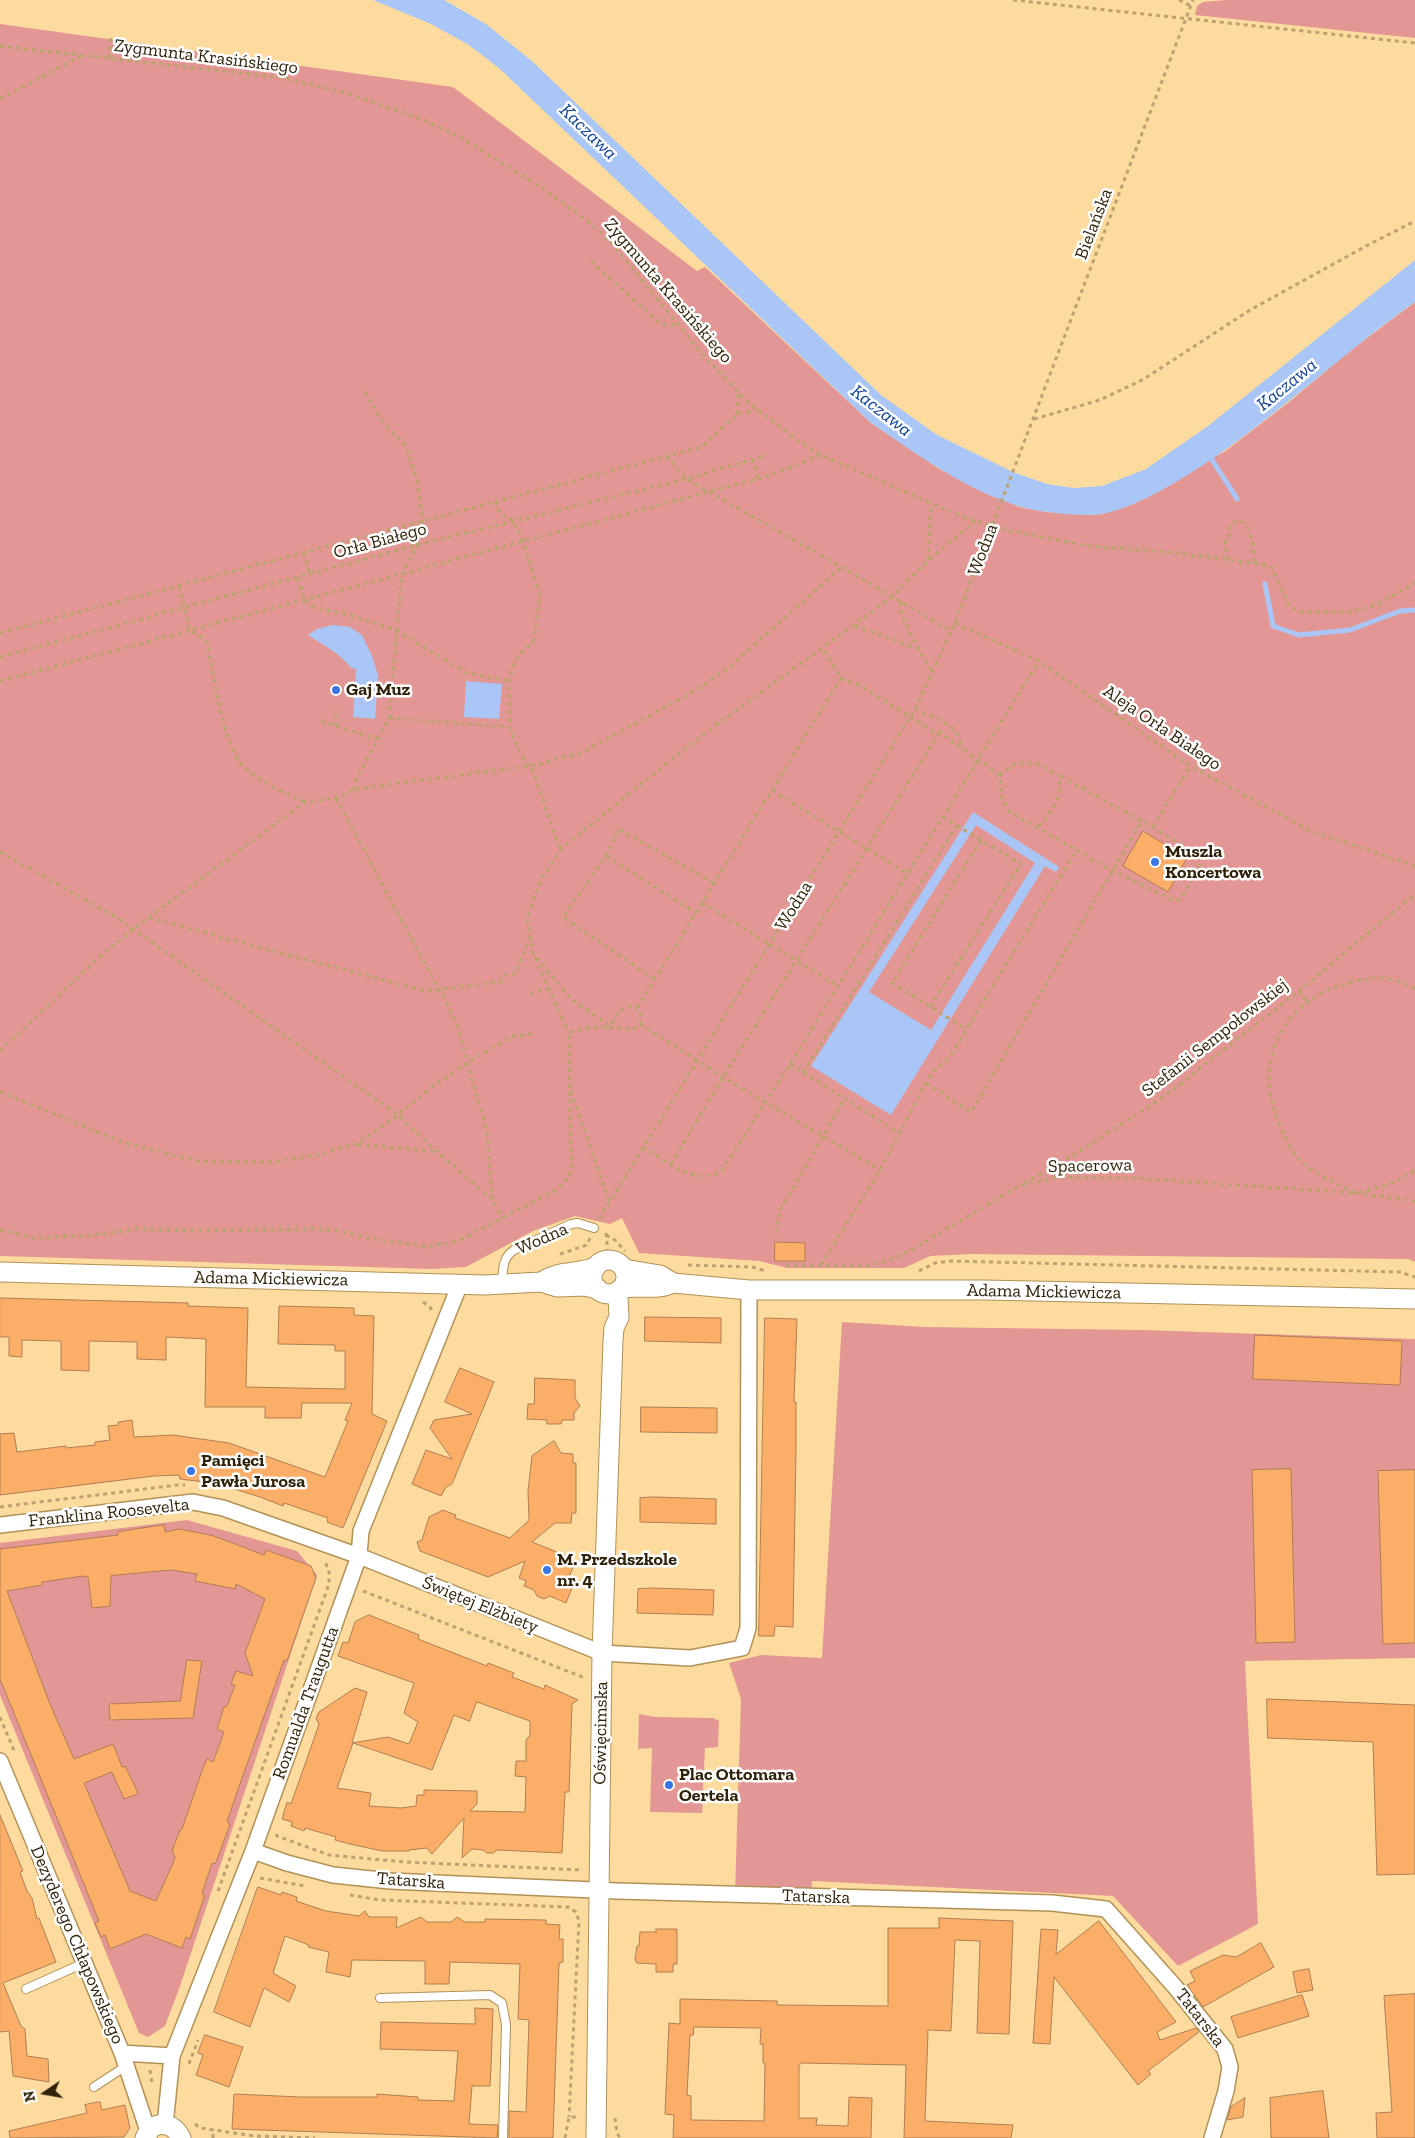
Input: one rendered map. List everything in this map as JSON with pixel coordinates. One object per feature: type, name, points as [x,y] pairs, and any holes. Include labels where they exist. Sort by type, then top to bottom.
[{"type":"street","name":"Adama Mickiewicza","points":[[541,1282],[559,1273],[596,1267],[601,1262],[611,1260],[620,1263],[627,1262],[660,1275],[673,1283]]},
{"type":"street","points":[[596,1267],[592,1279],[610,1290],[626,1280],[627,1262]]},
{"type":"street","name":"Adama Mickiewicza","points":[[0,1272],[460,1284],[541,1282],[557,1287],[584,1286],[610,1290],[637,1286],[659,1288],[673,1283],[749,1290],[975,1290],[1415,1299]]},
{"type":"street","name":"Romualda Traugutta","points":[[153,2131],[172,2056],[253,1851],[358,1556],[361,1531],[460,1284]]},
{"type":"street","name":"Oświęcimska","points":[[596,2138],[599,1891],[595,1651],[614,1328],[619,1317],[610,1290]]},
{"type":"street","name":"Świętej Elżbiety","points":[[358,1556],[595,1651],[690,1658],[742,1648],[748,1628],[749,1290]]},
{"type":"street","name":"Franklina Roosevelta","points":[[0,1525],[193,1502],[223,1508],[358,1556]]},
{"type":"street","name":"Dezyderego Chłapowskiego","points":[[0,1762],[153,2131]]},
{"type":"street","name":"Tatarska","points":[[253,1851],[287,1863],[334,1875],[390,1881],[599,1891],[1052,1903],[1106,1909],[1176,1988],[1225,2049],[1230,2067],[1226,2091],[1212,2138]]},
{"type":"street","points":[[124,2060],[172,2056]]},
{"type":"street","points":[[153,2131],[175,2129],[181,2138]]},
{"type":"lane","name":"Wodna","points":[[502,1284],[504,1260],[514,1250],[571,1224],[594,1228]]},
{"type":"lane","points":[[26,1989],[84,1963]]},
{"type":"lane","points":[[380,1998],[490,1995],[502,2003],[506,2025],[503,2138]]},
{"type":"lane","points":[[94,2087],[124,2060]]},
{"type":"path","points":[[1013,0],[1415,43]]},
{"type":"path","points":[[1179,0],[1191,6]]},
{"type":"path","name":"Bielańska","points":[[1018,458],[1194,0]]},
{"type":"path","points":[[109,58],[112,35]]},
{"type":"path","name":"Zygmunta Krasińskiego","points":[[0,46],[284,78],[350,94],[399,110],[452,133],[545,190],[589,222],[620,253],[677,325],[739,392],[758,410],[800,442],[822,455],[931,504],[992,526],[1090,546],[1177,553],[1255,564]]},
{"type":"path","points":[[0,99],[81,56]]},
{"type":"path","points":[[1034,419],[1100,400],[1144,379],[1250,310],[1415,221]]},
{"type":"path","points":[[591,261],[663,325],[677,325]]},
{"type":"path","points":[[354,790],[356,780],[389,718],[402,574],[417,545],[423,521],[418,480],[406,446],[383,422],[365,392]]},
{"type":"path","points":[[737,414],[739,392]]},
{"type":"path","points":[[0,633],[702,447],[737,414],[758,410]]},
{"type":"path","name":"Orła Białego","points":[[0,658],[417,545],[686,479],[768,455]]},
{"type":"path","points":[[0,681],[758,479],[822,455]]},
{"type":"path","points":[[667,456],[686,479],[952,632]]},
{"type":"path","name":"Wodna","points":[[594,1228],[911,717],[952,632],[1018,458]]},
{"type":"path","points":[[752,459],[758,479]]},
{"type":"path","points":[[496,501],[500,514],[513,520],[523,541],[540,595],[534,640],[515,660],[510,681],[510,727],[519,751],[531,766],[554,834],[562,849]]},
{"type":"path","points":[[928,560],[931,504]]},
{"type":"path","points":[[0,1230],[36,1238],[136,1229],[196,1231],[315,1229],[340,1231],[369,1238],[429,1247],[460,1240],[556,1190],[568,1179],[571,1169],[569,1033],[533,953],[526,918],[540,880],[562,849],[701,736],[892,597],[928,560],[976,521]]},
{"type":"path","points":[[1228,560],[1225,544],[1230,533],[1230,525],[1231,523],[1242,522],[1250,532],[1255,564],[1272,568],[1289,606],[1301,612],[1347,613],[1376,605],[1415,583]]},
{"type":"path","points":[[304,553],[310,574]]},
{"type":"path","points":[[0,1051],[92,964],[133,930],[305,802],[336,798],[354,790],[531,766],[583,752],[692,693],[729,667],[842,567]]},
{"type":"path","points":[[298,577],[304,600],[314,607],[353,616],[398,632],[466,673],[510,681]]},
{"type":"path","points":[[179,586],[190,630],[207,641],[213,676],[233,752],[242,764],[268,785],[305,802]]},
{"type":"path","points":[[900,602],[900,609],[932,672]]},
{"type":"path","name":"Aleja Orła Białego","points":[[955,623],[1039,661],[1190,766],[1311,831],[1415,866]]},
{"type":"path","points":[[854,626],[919,649]]},
{"type":"path","points":[[823,649],[841,678],[861,686],[936,733],[940,732],[1000,776],[1002,800],[1010,813],[1038,827],[1113,871],[1173,900],[1181,900],[1200,865],[1198,855],[1044,766],[1027,762],[1013,765],[1000,776]]},
{"type":"path","points":[[642,1148],[687,1174],[700,1177],[720,1172],[790,1064],[1039,661]]},
{"type":"path","points":[[569,1033],[610,1026],[632,1030],[640,1024],[641,1016],[638,1008],[654,979],[841,678]]},
{"type":"path","points":[[336,709],[336,726]]},
{"type":"path","points":[[915,709],[947,722],[955,729],[961,741],[958,747]]},
{"type":"path","points":[[389,718],[510,727]]},
{"type":"path","points":[[321,721],[378,740]]},
{"type":"path","points":[[671,1164],[795,961],[940,732]]},
{"type":"path","points":[[1152,827],[1190,766]]},
{"type":"path","points":[[1038,827],[1052,810],[1059,796],[1060,776]]},
{"type":"path","points":[[772,790],[908,874]]},
{"type":"path","points":[[336,798],[458,1025],[488,1132],[492,1199]]},
{"type":"path","points":[[930,1007],[1021,864],[943,817]]},
{"type":"path","points":[[926,1083],[971,1112],[1141,822]]},
{"type":"path","points":[[803,1073],[958,826]]},
{"type":"path","points":[[654,979],[563,917],[606,856],[618,829],[714,883]]},
{"type":"path","points":[[966,1029],[892,983],[981,840]]},
{"type":"path","points":[[821,1265],[880,1170],[926,1083],[950,1056],[1077,849]]},
{"type":"path","points":[[0,852],[116,918],[398,1115],[437,1152],[492,1199],[502,1218]]},
{"type":"path","points":[[606,856],[696,913]]},
{"type":"path","name":"Stefanii Sempołowskiej","points":[[1019,1186],[1064,1162],[1162,1098],[1415,894]]},
{"type":"path","points":[[702,902],[838,986]]},
{"type":"path","points":[[148,918],[425,991],[500,982],[506,975],[515,974],[530,937]]},
{"type":"path","points":[[533,953],[571,999],[610,1026]]},
{"type":"path","points":[[1415,988],[1390,979],[1358,979],[1325,991],[1307,1002],[1287,1020],[1274,1041],[1270,1065],[1270,1092],[1276,1118],[1301,1162],[1356,1193],[1384,1186],[1408,1175],[1415,1169]]},
{"type":"path","points":[[530,993],[549,989]]},
{"type":"path","points":[[1298,990],[1307,1002]]},
{"type":"path","points":[[610,1026],[620,1009],[635,1006],[638,1008]]},
{"type":"path","points":[[640,1024],[698,1059],[723,1077],[880,1170]]},
{"type":"path","points":[[0,1092],[125,1144],[197,1161],[270,1162],[313,1156],[357,1144],[398,1115],[430,1088],[468,1062],[513,1036],[535,1034]]},
{"type":"path","points":[[790,1064],[899,1134]]},
{"type":"path","points":[[570,1088],[609,1202]]},
{"type":"path","points":[[776,1233],[780,1210],[844,1100]]},
{"type":"path","points":[[357,1144],[437,1152]]},
{"type":"path","name":"Spacerowa","points":[[786,1265],[872,1265],[897,1257],[1019,1186],[1057,1176],[1356,1193],[1415,1201]]},
{"type":"path","points":[[606,1235],[615,1240],[627,1262]]},
{"type":"path","points":[[913,1273],[934,1263],[950,1261],[1400,1272],[1415,1277]]},
{"type":"path","points":[[679,1264],[752,1267],[771,1273]]},
{"type":"path","points":[[414,1301],[424,1302],[430,1306],[433,1315]]},
{"type":"path","points":[[218,1892],[329,1584],[328,1570],[321,1556]]},
{"type":"path","points":[[356,1594],[359,1590],[586,1679],[595,1651]]},
{"type":"path","points":[[274,1827],[277,1836],[330,1855],[405,1862],[585,1870],[585,1866]]},
{"type":"path","points":[[255,1884],[259,1878],[264,1878],[311,1887]]},
{"type":"path","points":[[341,1893],[380,1900],[568,1907],[576,1912],[579,1921],[569,2117]]},
{"type":"path","points":[[188,2066],[198,2038]]},
{"type":"path","points":[[192,2122],[200,2128],[255,2136],[315,2138]]},
{"type":"path","points":[[213,2129],[213,2138]]},
{"type":"shaded area","points":[[1227,0],[1415,0],[1415,38],[1195,15],[1197,6],[1203,2]]},
{"type":"shaded area","points":[[0,24],[453,87],[697,271],[705,267],[871,423],[941,470],[1019,507],[1047,512],[1102,514],[1224,452],[1288,403],[1346,354],[1415,302],[1415,1262],[1408,1259],[970,1254],[930,1256],[904,1268],[787,1268],[759,1261],[639,1253],[622,1218],[610,1224],[575,1216],[533,1231],[466,1267],[432,1269],[0,1256]]},
{"type":"shaded area","points":[[842,1322],[925,1327],[1141,1330],[1415,1339],[1415,1658],[1245,1661],[1258,1924],[1178,1966],[1113,1896],[812,1881],[811,1896],[735,1893],[741,1699],[729,1663],[761,1655],[822,1658]]},
{"type":"shaded area","points":[[187,1520],[297,1551],[317,1575],[179,1989],[165,2026],[148,2037],[139,2033],[0,1695],[0,1543]]},
{"type":"shaded area","points":[[639,1714],[655,1717],[713,1718],[719,1721],[718,1747],[705,1748],[702,1813],[650,1812],[652,1748],[638,1749]]},
{"type":"water","name":"Kaczawa","points":[[373,0],[444,0],[486,24],[533,62],[881,395],[937,435],[1013,472],[1047,484],[1074,488],[1102,486],[1146,469],[1208,426],[1415,260],[1415,302],[1245,435],[1186,476],[1156,493],[1112,512],[1093,515],[1060,513],[1018,506],[979,490],[942,470],[871,423],[500,69],[469,45],[431,24]]},
{"type":"water","points":[[332,625],[350,627],[362,635],[372,656],[378,675],[375,719],[353,717],[356,669],[351,668],[336,653],[308,635],[317,629]]},
{"type":"water","points":[[466,681],[502,684],[499,719],[464,717]]},
{"type":"water","points":[[973,812],[1059,867],[1056,872],[1045,866],[891,1115],[811,1066]],"holes":[[[976,825],[1035,863],[931,1030],[869,992]]]},
{"type":"building","name":"Muszla Koncertowa","points":[[1143,831],[1187,858],[1168,892],[1123,866]]},
{"type":"building","points":[[775,1242],[805,1243],[805,1261],[775,1261]]},
{"type":"building","points":[[0,1298],[188,1303],[188,1306],[248,1308],[246,1387],[345,1389],[345,1351],[335,1351],[335,1345],[278,1344],[279,1306],[354,1308],[354,1315],[374,1316],[372,1414],[387,1421],[343,1528],[327,1522],[328,1518],[284,1503],[283,1506],[205,1480],[204,1482],[180,1479],[179,1475],[154,1476],[0,1495],[0,1434],[14,1433],[17,1452],[66,1446],[66,1448],[95,1445],[95,1442],[110,1440],[108,1426],[132,1420],[134,1437],[173,1435],[229,1443],[325,1477],[348,1421],[345,1420],[352,1403],[302,1403],[301,1418],[265,1418],[265,1407],[205,1407],[206,1339],[166,1337],[166,1360],[137,1359],[137,1342],[89,1341],[89,1371],[61,1370],[61,1341],[22,1340],[22,1357],[9,1356],[9,1337],[0,1337]]},
{"type":"building","points":[[645,1317],[721,1318],[721,1343],[645,1341]]},
{"type":"building","points":[[765,1318],[797,1319],[794,1402],[796,1402],[796,1448],[793,1627],[775,1626],[774,1636],[759,1636]]},
{"type":"building","points":[[1255,1335],[1402,1341],[1400,1385],[1253,1379]]},
{"type":"building","points":[[460,1368],[494,1382],[452,1484],[446,1487],[441,1496],[412,1484],[426,1450],[452,1459],[430,1428],[434,1420],[472,1414],[445,1402]]},
{"type":"building","points":[[535,1378],[575,1380],[575,1398],[580,1406],[574,1413],[574,1420],[562,1420],[561,1424],[547,1424],[547,1420],[527,1419],[528,1404],[534,1404]]},
{"type":"building","points":[[641,1407],[717,1408],[717,1433],[641,1432]]},
{"type":"building","points":[[554,1441],[561,1453],[573,1454],[573,1463],[576,1463],[576,1513],[572,1513],[571,1523],[555,1523],[532,1542],[567,1556],[566,1558],[575,1562],[566,1585],[572,1588],[566,1603],[550,1596],[544,1599],[537,1596],[534,1590],[524,1586],[526,1581],[519,1578],[525,1561],[488,1577],[420,1551],[417,1542],[422,1540],[429,1517],[443,1510],[456,1515],[455,1518],[510,1538],[529,1520],[528,1491],[532,1456]]},
{"type":"building","points":[[1291,1469],[1295,1642],[1256,1643],[1252,1470]]},
{"type":"building","points":[[1415,1470],[1415,1643],[1383,1644],[1378,1471]]},
{"type":"building","points":[[640,1498],[716,1499],[716,1524],[640,1522]]},
{"type":"building","points":[[164,1525],[165,1532],[179,1529],[214,1536],[264,1555],[266,1550],[311,1566],[316,1578],[287,1661],[284,1660],[235,1798],[227,1822],[230,1824],[220,1852],[215,1864],[212,1863],[202,1894],[205,1895],[190,1939],[186,1937],[182,1948],[146,1934],[110,1949],[105,1935],[101,1937],[95,1923],[99,1921],[0,1679],[0,1549],[118,1535],[118,1532]],"holes":[[[171,1570],[197,1574],[195,1581],[235,1589],[236,1584],[265,1599],[245,1653],[253,1676],[236,1671],[231,1684],[235,1685],[227,1706],[224,1707],[217,1729],[224,1732],[213,1762],[207,1759],[203,1768],[182,1829],[172,1851],[175,1857],[173,1863],[156,1901],[130,1891],[84,1783],[112,1772],[124,1799],[138,1794],[135,1786],[125,1766],[122,1767],[113,1744],[74,1759],[50,1704],[7,1591],[42,1585],[42,1582],[83,1576],[88,1577],[92,1608],[110,1606],[111,1576]]]},
{"type":"building","points":[[638,1589],[714,1590],[713,1615],[637,1613]]},
{"type":"building","points":[[369,1615],[419,1635],[418,1639],[487,1666],[488,1663],[514,1673],[512,1677],[544,1689],[545,1685],[578,1700],[572,1704],[569,1792],[565,1792],[562,1853],[497,1850],[493,1853],[487,1853],[483,1850],[472,1849],[462,1858],[464,1818],[432,1854],[427,1848],[409,1851],[382,1851],[350,1844],[335,1840],[336,1837],[305,1828],[304,1831],[291,1826],[292,1822],[282,1819],[287,1802],[291,1804],[317,1730],[319,1724],[316,1719],[319,1712],[355,1688],[367,1692],[352,1743],[388,1737],[409,1744],[418,1722],[404,1713],[414,1683],[338,1656],[343,1642],[348,1643],[355,1622]],"holes":[[[477,1702],[530,1721],[530,1735],[526,1740],[526,1761],[516,1761],[515,1776],[526,1777],[525,1812],[470,1811],[477,1804],[477,1791],[424,1790],[424,1795],[417,1795],[416,1806],[401,1808],[369,1806],[371,1793],[337,1788],[353,1743],[432,1770],[454,1715],[469,1721]]]},
{"type":"building","points":[[187,1660],[202,1661],[193,1718],[110,1720],[109,1704],[180,1701]]},
{"type":"building","points":[[1267,1699],[1415,1705],[1415,1874],[1377,1875],[1373,1742],[1268,1738]]},
{"type":"building","points":[[0,1815],[23,1871],[20,1872],[27,1891],[32,1898],[37,1919],[39,1918],[56,1962],[3,1983],[21,2026],[25,2029],[27,2056],[48,2059],[49,2082],[13,2076],[9,2031],[0,2032]]},
{"type":"building","points":[[258,1887],[281,1895],[282,1892],[297,1897],[296,1901],[326,1911],[359,1916],[365,1911],[369,1917],[397,1917],[396,1928],[421,1917],[427,1922],[451,1922],[457,1917],[465,1922],[485,1922],[485,1919],[546,1920],[546,1924],[560,1925],[559,1939],[563,1939],[563,1962],[559,1963],[553,2138],[509,2138],[509,2111],[526,2112],[529,2020],[518,2019],[520,1964],[450,1962],[449,1984],[425,1984],[425,1961],[352,1960],[350,1977],[326,1972],[329,1952],[308,1947],[309,1945],[285,1936],[273,1973],[296,1986],[289,2002],[264,1988],[250,2027],[214,2012]]},
{"type":"building","points":[[939,1918],[1013,1921],[1009,2034],[977,2033],[980,1941],[955,1940],[951,2031],[928,2030],[925,2121],[1013,2125],[1011,2138],[904,2138],[906,2065],[802,2063],[799,2065],[799,2118],[817,2118],[816,2125],[848,2126],[849,2097],[872,2098],[871,2138],[673,2138],[674,2115],[665,2114],[669,2023],[680,2024],[680,1999],[777,2001],[777,2005],[888,2006],[888,1928],[939,1928]],"holes":[[[694,2027],[761,2028],[760,2044],[763,2044],[763,2063],[765,2063],[764,2121],[691,2120],[691,2096],[687,2095],[690,2035],[693,2035]]]},
{"type":"building","points":[[1099,1921],[1176,2022],[1157,2032],[1160,2040],[1196,2028],[1199,2032],[1148,2071],[1151,2074],[1138,2085],[1054,1977],[1050,2044],[1033,2043],[1041,1929],[1058,1930],[1056,1954]]},
{"type":"building","points":[[656,1929],[677,1929],[677,1964],[673,1964],[673,1972],[656,1972],[656,1964],[637,1963],[635,1960],[640,1932],[656,1932]]},
{"type":"building","points":[[1261,1943],[1274,1967],[1203,2007],[1187,1985],[1195,1981],[1190,1971],[1223,1955],[1236,1957]]},
{"type":"building","points":[[1309,1969],[1313,1990],[1297,1993],[1293,1972]]},
{"type":"building","points":[[1415,1994],[1415,2138],[1377,2138],[1376,2113],[1392,2112],[1384,1996]]},
{"type":"building","points":[[1302,1995],[1309,2016],[1238,2038],[1231,2017]]},
{"type":"building","points":[[475,2008],[493,2009],[491,2067],[490,2086],[472,2086],[469,2124],[498,2125],[497,2138],[232,2129],[234,2094],[300,2097],[377,2097],[377,2094],[418,2097],[418,2100],[454,2101],[458,2051],[380,2049],[381,2022],[475,2024]]},
{"type":"building","points":[[205,2035],[243,2047],[229,2087],[196,2075],[203,2055],[198,2053]]},
{"type":"building","points":[[1323,2091],[1329,2138],[1271,2138],[1270,2098]]},
{"type":"building","points":[[1245,2098],[1243,2117],[1227,2120],[1231,2107]]},
{"type":"building","points":[[100,2102],[102,2110],[125,2105],[130,2128],[124,2137],[10,2138],[9,2131],[87,2113],[85,2105]]},
{"type":"waterway","points":[[1209,455],[1237,499]]},
{"type":"waterway","points":[[1265,584],[1273,626],[1299,635],[1350,630],[1400,611],[1415,610]]},
{"type":"place","name":"Gaj Muz","points":[[336,690]]},
{"type":"place","name":"Muszla Koncertowa","points":[[1155,862]]},
{"type":"place","name":"Pamięci Pawła Jurosa","points":[[191,1471]]},
{"type":"place","name":"M. Przedszkole nr. 4","points":[[547,1570]]},
{"type":"place","name":"Plac Ottomara Oertela","points":[[669,1785]]}]
